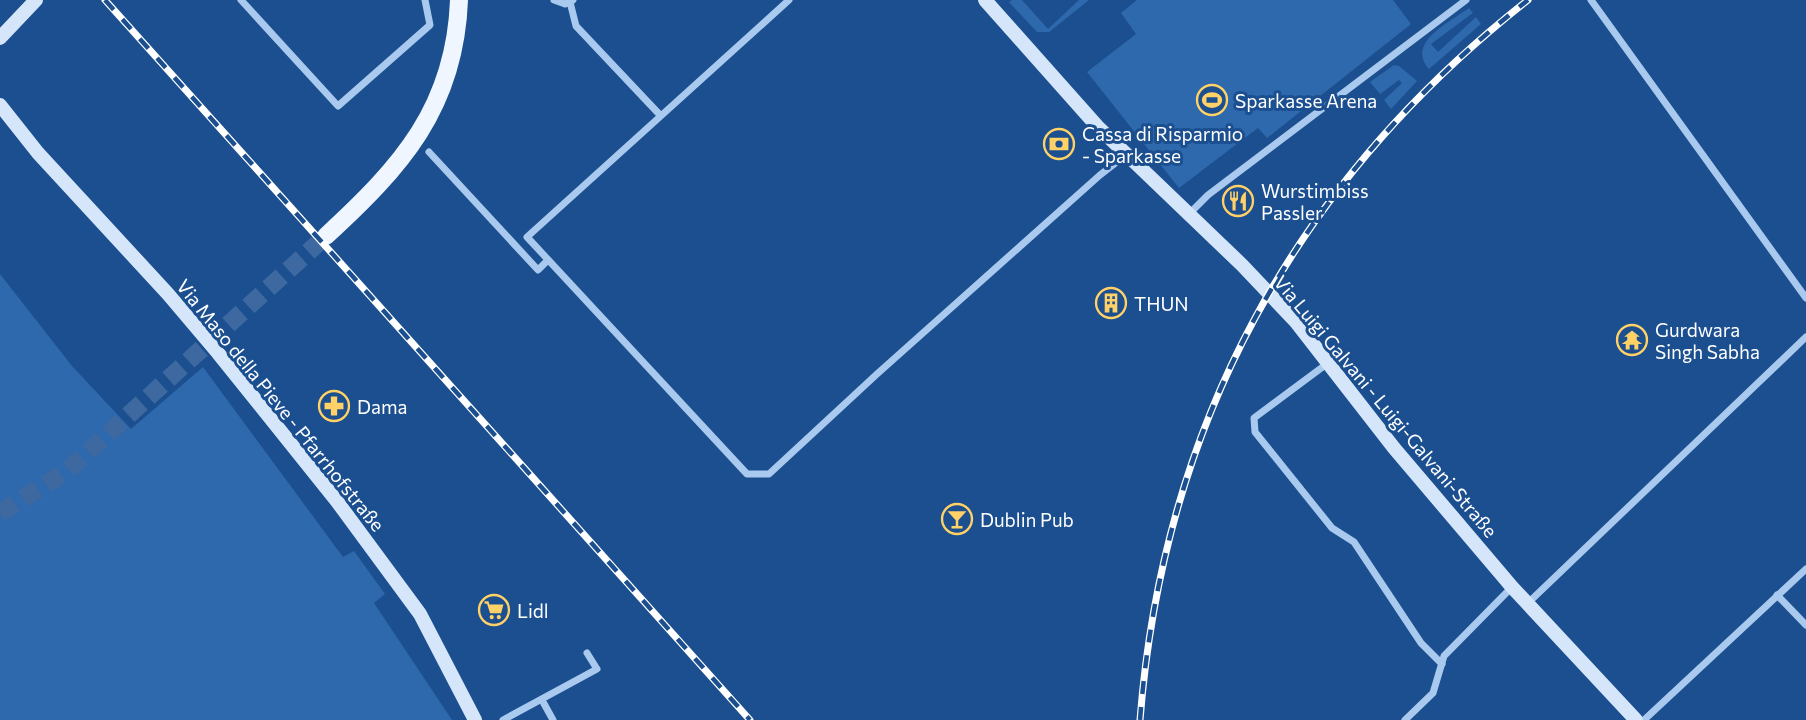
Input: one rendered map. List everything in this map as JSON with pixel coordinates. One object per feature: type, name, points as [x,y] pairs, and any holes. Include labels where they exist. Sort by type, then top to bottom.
[{"type":"main road","points":[[0,38],[36,0]]},
{"type":"main road","points":[[326,236],[372,194],[403,158],[429,120],[447,77],[456,35],[459,0]]},
{"type":"main road","name":"Via Luigi Galvani - Luigi-Galvani-Straße","points":[[985,0],[1090,118],[1281,306],[1394,448],[1512,587],[1636,720]]},
{"type":"main road","name":"Via Maso della Pieve - Pfarrhofstraße","points":[[0,105],[38,153],[202,335],[336,500],[420,614],[475,720]]},
{"type":"street","points":[[241,0],[338,106],[430,25],[425,0]]},
{"type":"street","points":[[554,0],[560,3],[572,1],[576,26],[660,115]]},
{"type":"street","points":[[789,0],[527,237],[747,474],[769,474],[877,374],[1127,154]]},
{"type":"street","points":[[1189,214],[1208,195],[1466,0]]},
{"type":"street","points":[[1591,0],[1806,298]]},
{"type":"street","points":[[429,152],[538,270],[548,260]]},
{"type":"street","points":[[1528,603],[1806,337]]},
{"type":"street","points":[[1328,363],[1254,418],[1255,432],[1332,528],[1354,542],[1421,643],[1442,664]]},
{"type":"street","points":[[1644,720],[1806,569]]},
{"type":"street","points":[[1405,720],[1433,694],[1444,656],[1512,587]]},
{"type":"street","points":[[1777,595],[1806,625]]},
{"type":"street","points":[[503,720],[597,669],[587,653]]},
{"type":"street","points":[[542,699],[553,720]]},
{"type":"shaded area","points":[[1022,0],[1048,29],[1079,0],[1089,0],[1049,32],[1037,32],[1009,2]]},
{"type":"shaded area","name":"Sparkasse Arena","points":[[1137,0],[1393,0],[1411,24],[1267,138],[1258,128],[1179,188],[1087,72],[1136,34],[1121,13]]},
{"type":"shaded area","points":[[1469,8],[1473,13],[1431,44],[1438,52],[1476,17],[1481,24],[1429,69],[1423,59],[1426,42],[1441,27]]},
{"type":"shaded area","points":[[1394,65],[1417,81],[1391,109],[1384,100],[1402,83],[1399,80],[1380,94],[1370,82]]},
{"type":"shaded area","points":[[0,274],[72,366],[131,429],[203,367],[343,557],[354,551],[385,594],[374,603],[452,720],[0,720]]},
{"type":"tunnel","points":[[0,513],[67,471],[326,236]]},
{"type":"railway","points":[[105,0],[750,720]]},
{"type":"railway","points":[[1140,720],[1154,612],[1178,508],[1211,410],[1255,318],[1309,230],[1372,148],[1445,71],[1528,0]]},
{"type":"place","name":"Sparkasse Arena","points":[[1212,100]]},
{"type":"place","name":"Cassa di Risparmio - Sparkasse","points":[[1059,144]]},
{"type":"place","name":"Wurstimbiss Passler","points":[[1238,201]]},
{"type":"place","name":"THUN","points":[[1111,303]]},
{"type":"place","name":"Gurdwara Singh Sabha","points":[[1632,340]]},
{"type":"place","name":"Dama","points":[[334,406]]},
{"type":"place","name":"Dublin Pub","points":[[957,519]]},
{"type":"place","name":"Lidl","points":[[494,610]]}]
